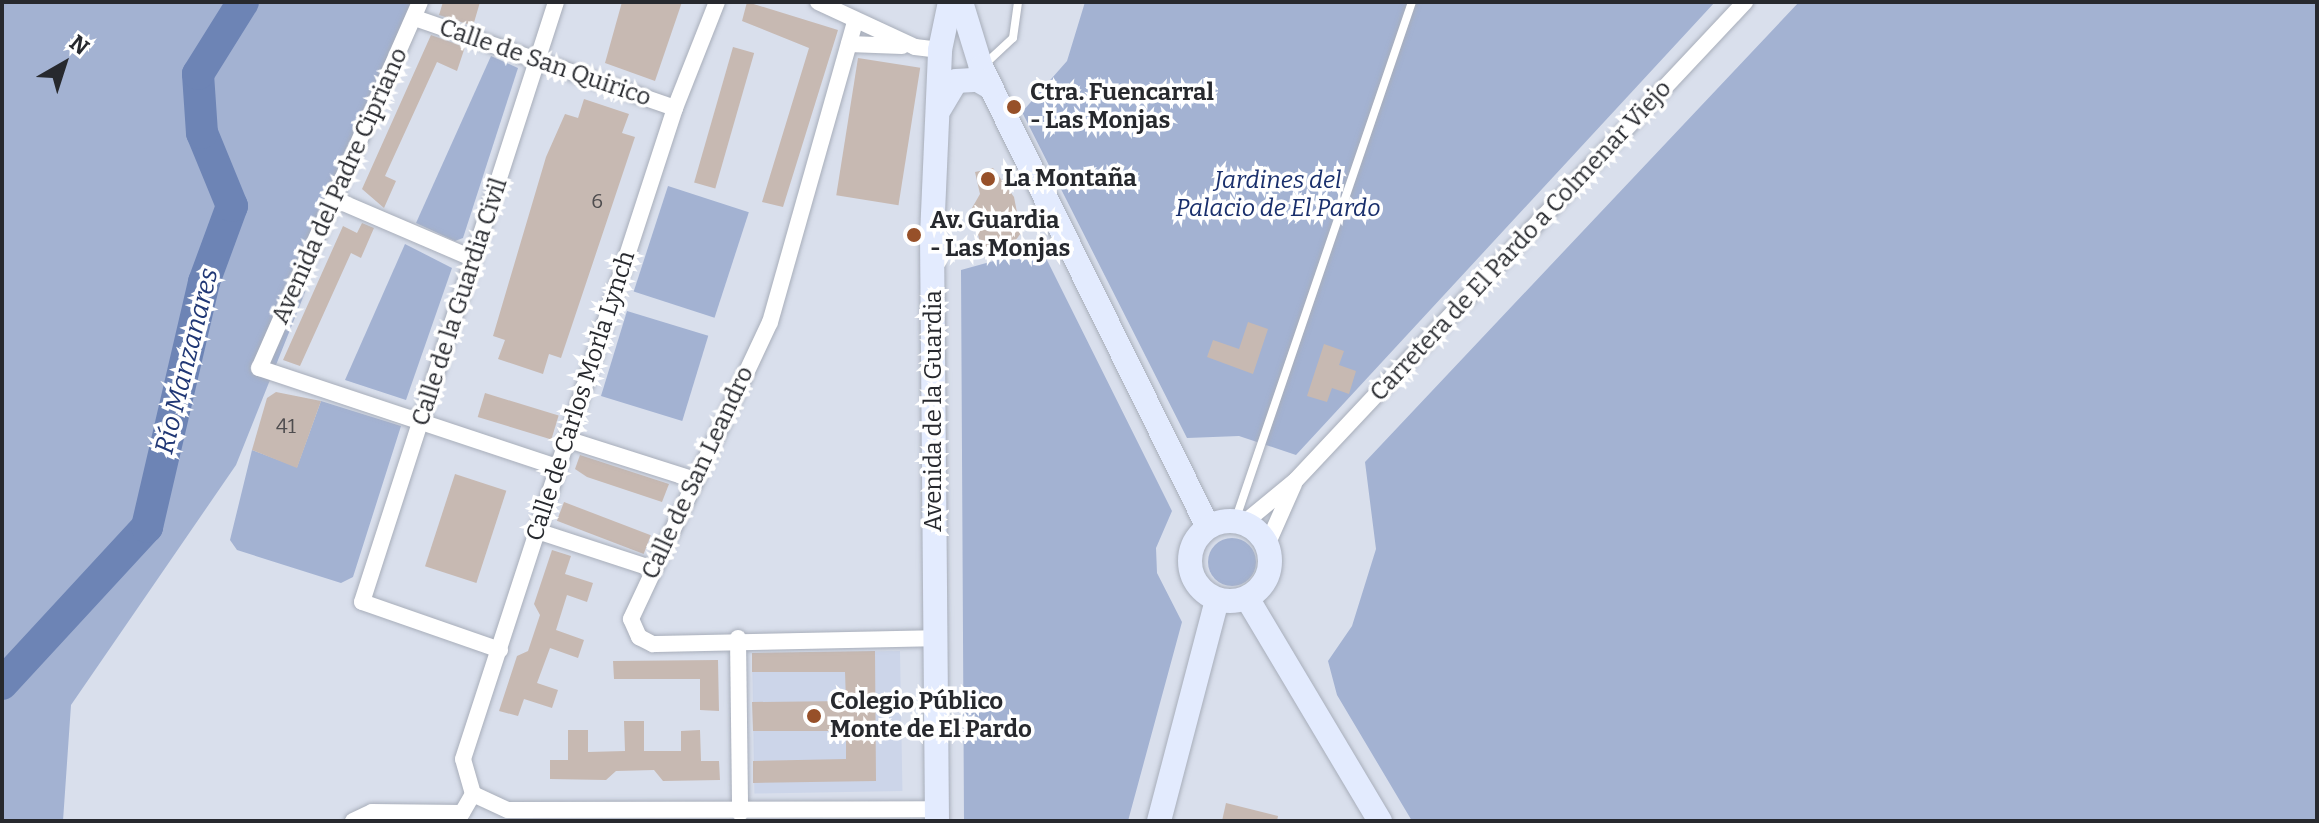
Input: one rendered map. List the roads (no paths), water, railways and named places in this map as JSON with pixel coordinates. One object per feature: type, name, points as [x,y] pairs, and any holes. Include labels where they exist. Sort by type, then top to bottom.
[{"type":"street","name":"Calle de la Guardia Civil","points":[[500,650],[362,602],[556,2]]},
{"type":"street","name":"Calle de Carlos Morla Lynch","points":[[473,794],[463,759],[675,108],[717,2]]},
{"type":"street","points":[[818,2],[855,22],[915,47]]},
{"type":"street","name":"Carretera de El Pardo a Colmenar Viejo","points":[[1296,480],[1745,2]]},
{"type":"street","points":[[958,8],[986,77],[1208,527]]},
{"type":"street","name":"Avenida de la Guardia","points":[[937,815],[935,122],[940,50],[958,8]]},
{"type":"street","name":"Calle de San Quirico","points":[[417,10],[538,61],[675,108]]},
{"type":"street","name":"Avenida del Padre Cipriano","points":[[417,10],[259,368],[422,418]]},
{"type":"street","name":"Calle de San Leandro","points":[[855,22],[770,322],[631,619],[639,637],[653,644],[738,638],[936,638]]},
{"type":"street","points":[[849,44],[940,50],[986,77]]},
{"type":"street","points":[[935,122],[956,81],[986,77]]},
{"type":"street","points":[[334,199],[474,259]]},
{"type":"street","points":[[422,418],[557,467]]},
{"type":"street","points":[[566,439],[695,480]]},
{"type":"street","points":[[1296,480],[1267,545],[1268,576],[1247,598],[1217,600],[1197,584],[1190,569],[1192,547],[1208,527],[1240,522],[1296,480]]},
{"type":"street","points":[[1240,522],[1267,545]]},
{"type":"street","points":[[537,531],[653,569]]},
{"type":"street","points":[[1247,598],[1380,821]]},
{"type":"street","points":[[1159,821],[1217,600]]},
{"type":"street","points":[[738,638],[740,813]]},
{"type":"street","points":[[353,821],[372,812],[462,817],[473,794],[508,810],[587,816],[740,813],[937,815]]},
{"type":"lane","points":[[986,77],[1013,38],[1018,2]]},
{"type":"lane","points":[[1240,522],[1412,2]]},
{"type":"waterway","name":"Río Manzanares","points":[[2,684],[147,527],[204,282],[232,206],[202,133],[198,74],[243,2]]},
{"type":"place","name":"Ctra. Fuencarral - Las Monjas","points":[[1014,107]]},
{"type":"place","name":"La Montaña","points":[[988,179]]},
{"type":"place","name":"Av. Guardia - Las Monjas","points":[[914,235]]},
{"type":"place","name":"Colegio Público Monte de El Pardo","points":[[814,716]]},
{"type":"park label","name":"Jardines del Palacio de El Pardo","points":[[1278,195]]}]
